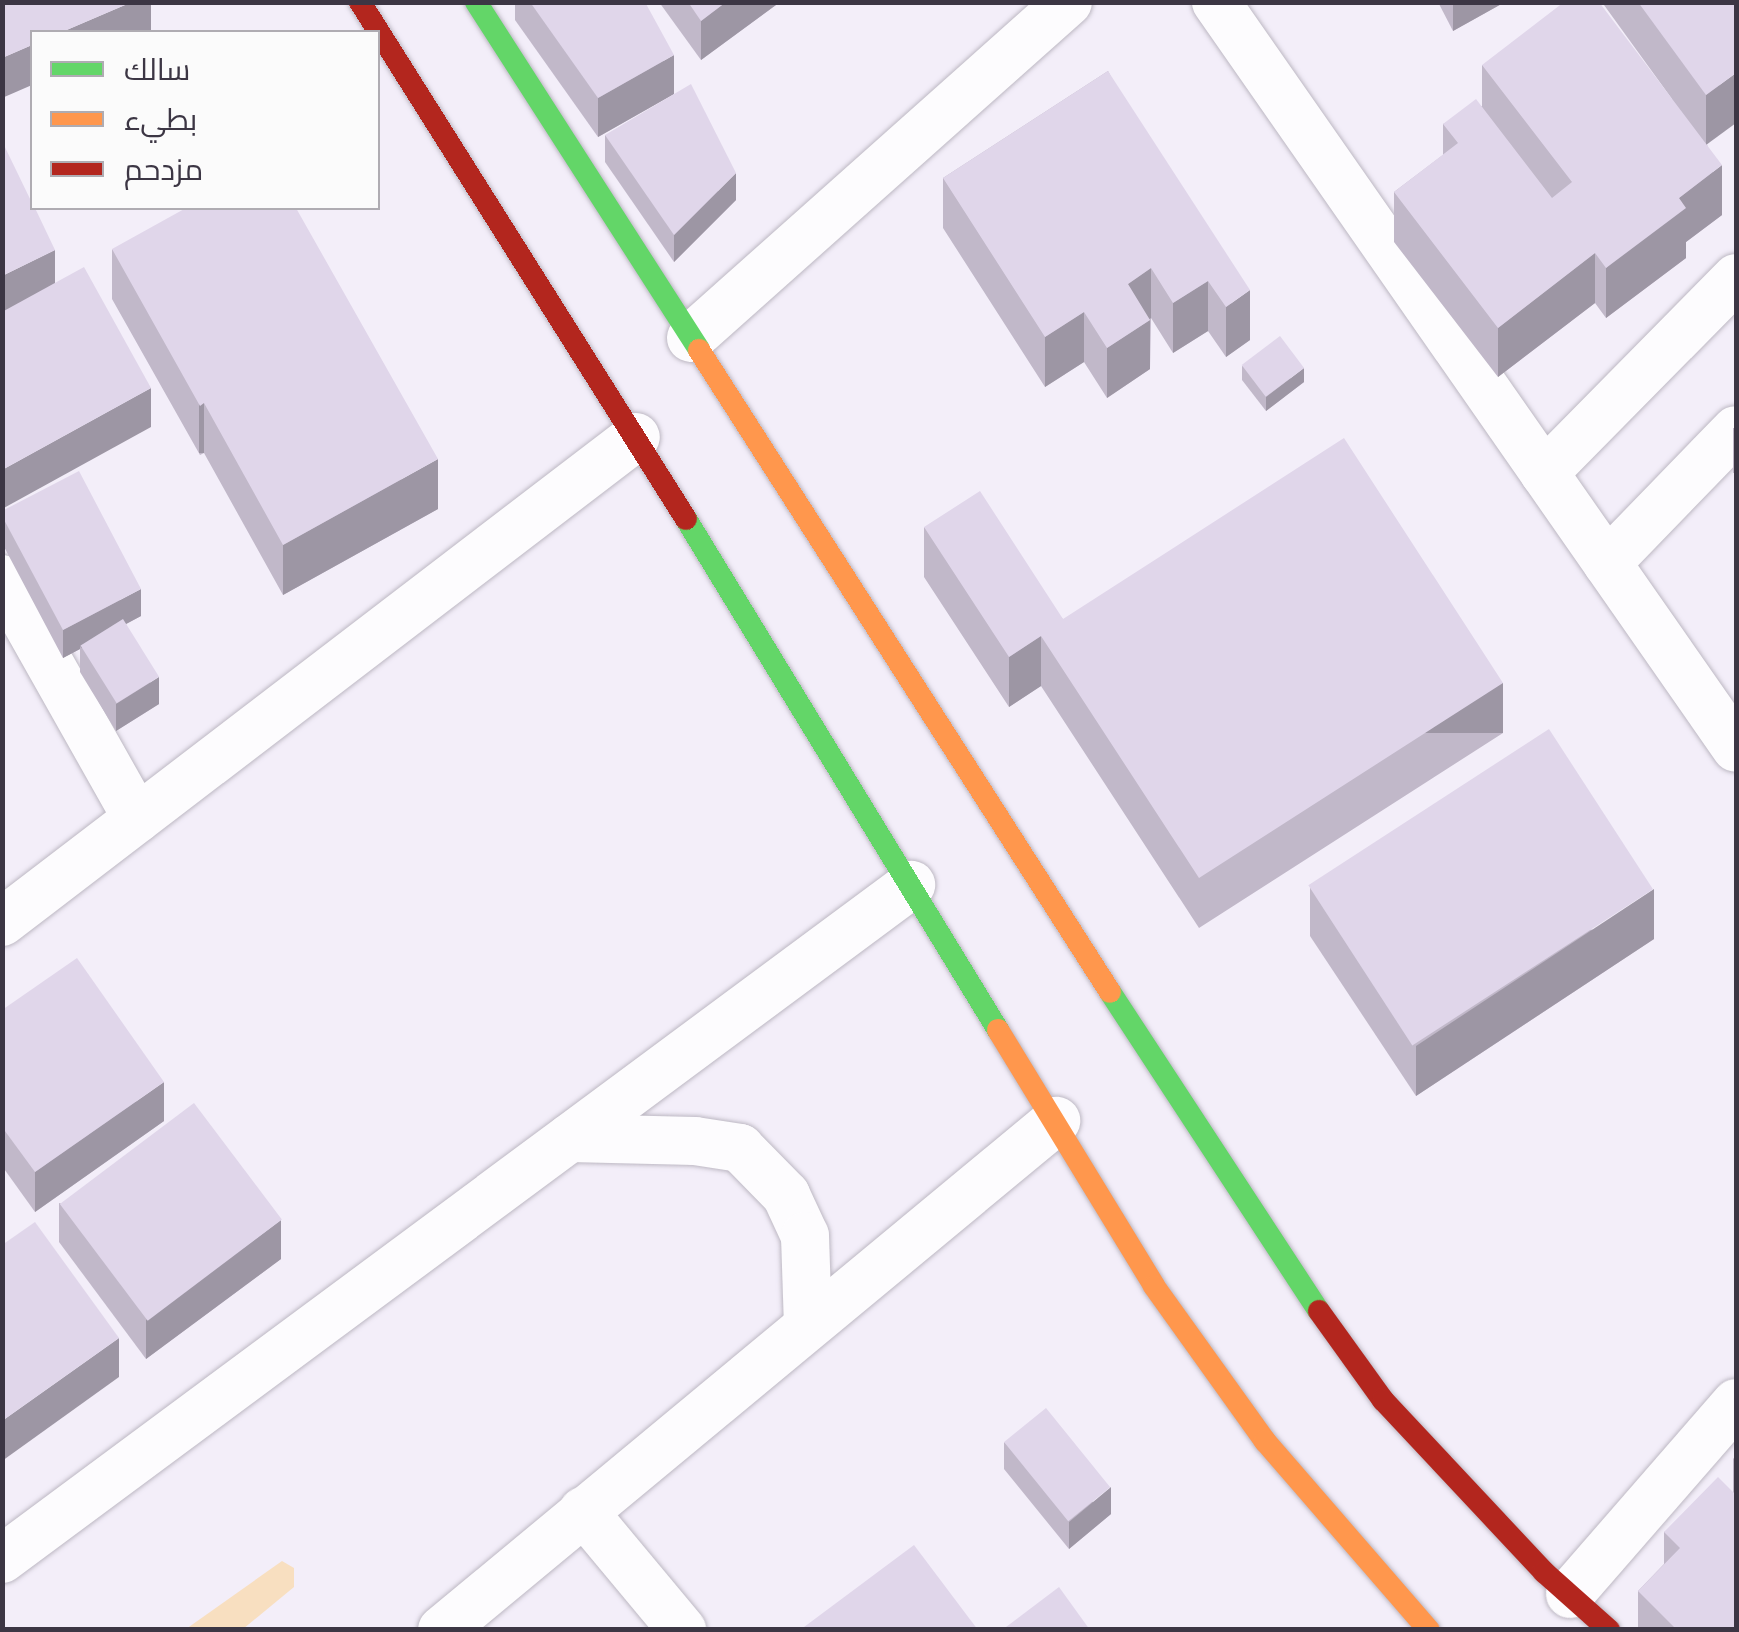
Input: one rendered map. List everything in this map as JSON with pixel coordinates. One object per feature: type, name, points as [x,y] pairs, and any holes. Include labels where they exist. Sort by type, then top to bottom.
[{"type":"main road","points":[[360,2],[378,30]]},
{"type":"main road","points":[[476,2],[1275,1250],[1383,1400],[1608,1630]]},
{"type":"main road","points":[[380,34],[636,438],[1154,1286],[1265,1440],[1430,1630]]},
{"type":"street","points":[[691,338],[1068,2]]},
{"type":"street","points":[[1216,2],[1736,748]]},
{"type":"street","points":[[1544,473],[1736,278]]},
{"type":"street","points":[[1607,563],[1736,430]]},
{"type":"street","points":[[2,922],[636,438]]},
{"type":"street","points":[[2,579],[137,820]]},
{"type":"street","points":[[2,1560],[911,886]]},
{"type":"street","points":[[442,1630],[1056,1120]]},
{"type":"street","points":[[570,1138],[694,1141],[740,1148],[786,1195],[804,1236],[808,1325]]},
{"type":"street","points":[[1570,1594],[1736,1403]]},
{"type":"street","points":[[583,1511],[682,1630]]},
{"type":"shaded area","points":[[282,1561],[294,1568],[294,1587],[243,1629],[186,1629]]},
{"type":"building","points":[[2,2],[132,2],[67,30],[30,30],[30,46],[2,58]]},
{"type":"building","points":[[530,2],[645,2],[674,55],[598,98]]},
{"type":"building","points":[[688,2],[726,2],[701,21]]},
{"type":"building","points":[[1564,2],[1599,2],[1722,165],[1679,198],[1686,208],[1606,268],[1595,253],[1498,328],[1394,192],[1458,143],[1443,124],[1476,99],[1552,198],[1572,182],[1482,65]]},
{"type":"building","points":[[1638,2],[1736,2],[1736,73],[1706,95]]},
{"type":"building","points":[[1108,71],[1250,290],[1226,307],[1208,281],[1173,303],[1151,268],[1128,284],[1150,320],[1107,348],[1084,312],[1045,337],[943,178]]},
{"type":"building","points":[[691,84],[736,173],[674,235],[605,135]]},
{"type":"building","points":[[2,141],[30,199],[30,210],[36,210],[55,250],[2,276]]},
{"type":"building","points":[[182,210],[297,210],[438,459],[283,545],[112,249]]},
{"type":"building","points":[[84,267],[151,388],[2,470],[2,312]]},
{"type":"building","points":[[1280,336],[1304,368],[1266,397],[1242,365]]},
{"type":"building","points":[[1344,438],[1503,683],[1199,878],[1041,636],[1009,657],[924,527],[980,491],[1063,619]]},
{"type":"building","points":[[79,471],[141,589],[63,630],[2,511]]},
{"type":"building","points":[[123,619],[159,677],[117,703],[81,645]]},
{"type":"building","points":[[1549,729],[1653,889],[1412,1045],[1308,885]]},
{"type":"building","points":[[77,958],[164,1082],[35,1172],[2,1127],[2,1010]]},
{"type":"building","points":[[194,1103],[282,1220],[148,1321],[60,1204]]},
{"type":"building","points":[[35,1222],[119,1338],[2,1421],[2,1245]]},
{"type":"building","points":[[1046,1408],[1110,1487],[1068,1521],[1004,1442]]},
{"type":"building","points":[[1718,1477],[1736,1495],[1736,1630],[1677,1630],[1638,1591],[1680,1548],[1664,1532]]},
{"type":"building","points":[[914,1545],[978,1630],[800,1630]]},
{"type":"building","points":[[1059,1587],[1090,1630],[1002,1630]]},
{"type":"traffic: fast","points":[[476,2],[699,350]]},
{"type":"traffic: fast","points":[[686,519],[998,1030]]},
{"type":"traffic: fast","points":[[1110,992],[1319,1311]]},
{"type":"traffic: slow","points":[[699,350],[1110,992]]},
{"type":"traffic: slow","points":[[998,1030],[1154,1286],[1265,1441],[1429,1630]]},
{"type":"traffic: jam","points":[[360,2],[378,30]]},
{"type":"traffic: jam","points":[[380,34],[686,519]]},
{"type":"traffic: jam","points":[[1319,1311],[1383,1400],[1544,1572],[1609,1630]]}]
